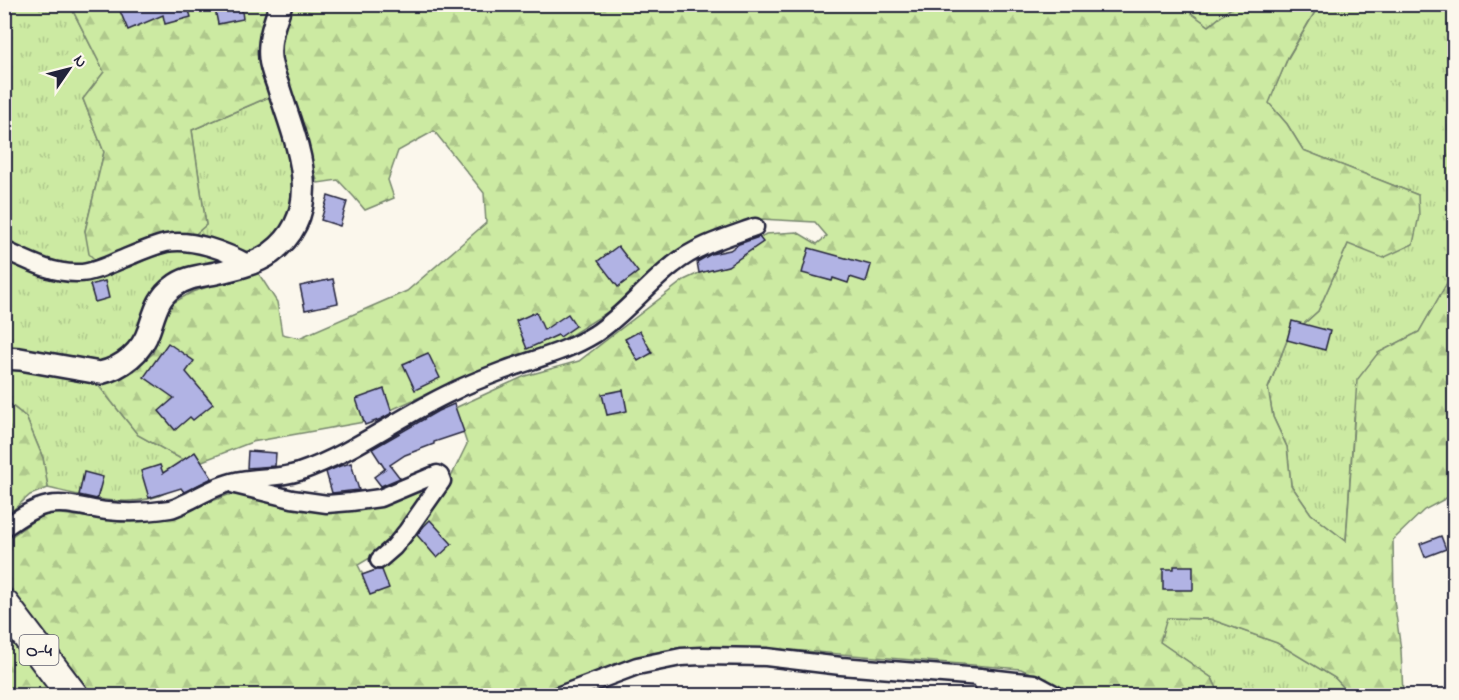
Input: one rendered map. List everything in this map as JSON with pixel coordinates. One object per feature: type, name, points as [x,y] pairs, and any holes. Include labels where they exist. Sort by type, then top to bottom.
[{"type":"highway","name":"O-4","points":[[4,605],[73,696]]},
{"type":"street","points":[[4,358],[20,358],[100,373],[111,370],[126,361],[139,348],[149,332],[159,300],[172,287],[194,277],[249,264],[270,254],[290,235],[301,212],[304,197],[303,173],[270,56],[280,4]]},
{"type":"street","points":[[4,528],[24,514],[48,505],[63,504],[122,512],[172,509],[228,483],[286,476],[301,471],[337,456],[454,391],[582,342],[610,324],[674,264],[713,243],[755,227]]},
{"type":"street","points":[[4,250],[25,261],[68,273],[94,270],[163,244],[176,242],[227,252],[249,264]]},
{"type":"street","points":[[228,483],[292,499],[327,504],[380,498],[426,478],[437,474],[440,476],[442,481],[408,531],[379,560]]},
{"type":"street","points":[[556,696],[637,666],[681,657],[702,656],[766,657],[840,666],[1034,683],[1059,696]]},
{"type":"street","points":[[980,677],[989,696]]},
{"type":"green space","points":[[71,4],[272,5],[262,59],[269,97],[192,130],[206,225],[192,237],[99,264],[89,254],[85,231],[104,152],[83,99],[104,72]]},
{"type":"green space","points":[[1187,4],[1187,10],[1209,26],[1230,9],[1231,5],[1319,5],[1288,57],[1269,103],[1287,124],[1303,150],[1418,195],[1419,216],[1413,244],[1383,258],[1348,244],[1318,311],[1288,338],[1268,388],[1273,417],[1287,447],[1291,485],[1311,514],[1346,541],[1357,380],[1378,353],[1419,332],[1454,271],[1454,494],[1424,510],[1393,540],[1394,600],[1401,650],[1403,695],[1349,695],[1335,678],[1277,643],[1210,619],[1167,618],[1160,642],[1212,678],[1220,695],[1077,695],[1021,669],[791,650],[688,650],[605,669],[540,695],[92,695],[5,581],[5,541],[39,517],[55,513],[121,522],[168,518],[228,495],[246,494],[307,507],[428,482],[432,487],[380,552],[358,565],[363,575],[381,568],[400,548],[448,483],[467,444],[455,408],[525,376],[579,361],[684,280],[766,234],[797,232],[817,244],[827,236],[815,222],[760,219],[721,229],[667,257],[611,310],[560,342],[449,384],[364,422],[252,442],[192,465],[138,435],[95,381],[112,379],[134,371],[153,353],[164,315],[173,303],[192,292],[257,271],[277,302],[282,334],[299,338],[407,291],[486,223],[484,193],[434,131],[398,151],[388,180],[394,198],[365,210],[338,180],[318,183],[291,106],[279,59],[281,32],[288,5]]},
{"type":"green space","points":[[4,5],[71,5],[104,72],[83,99],[104,152],[85,231],[99,264],[62,266],[5,241]]},
{"type":"green space","points":[[1187,5],[1231,5],[1230,9],[1209,26],[1186,10]]},
{"type":"green space","points":[[1319,5],[1454,5],[1454,271],[1419,332],[1378,353],[1354,418],[1346,541],[1311,514],[1291,485],[1287,447],[1273,417],[1268,389],[1288,338],[1318,311],[1348,244],[1418,195],[1303,150],[1287,124],[1268,103],[1288,58]]},
{"type":"green space","points":[[269,97],[286,147],[294,183],[294,201],[290,217],[282,232],[267,244],[250,252],[192,237],[206,225],[192,130]]},
{"type":"green space","points":[[176,246],[218,255],[227,262],[188,270],[124,349],[111,358],[101,362],[86,361],[5,350],[5,258],[62,279]]},
{"type":"green space","points":[[4,364],[95,381],[138,435],[192,465],[170,490],[154,498],[139,501],[108,500],[48,488],[43,458],[26,417],[5,400]]},
{"type":"green space","points":[[4,400],[26,417],[43,458],[48,488],[30,495],[5,517]]},
{"type":"green space","points":[[1166,618],[1210,619],[1278,643],[1335,678],[1349,695],[1220,695],[1212,678],[1160,642]]},
{"type":"green space","points":[[5,627],[57,695],[5,695]]},
{"type":"building","points":[[117,4],[187,4],[191,17],[165,24],[163,15],[128,30]]},
{"type":"building","points":[[214,4],[241,4],[243,19],[218,24]]},
{"type":"building","points":[[328,196],[347,202],[340,226],[321,220]]},
{"type":"building","points":[[759,237],[763,242],[728,266],[699,273],[697,262],[711,254],[730,250]]},
{"type":"building","points":[[618,246],[638,272],[618,287],[598,261]]},
{"type":"building","points":[[809,248],[871,265],[866,282],[850,277],[848,283],[833,278],[832,281],[802,273]]},
{"type":"building","points":[[333,279],[338,303],[305,310],[300,286]]},
{"type":"building","points":[[105,281],[109,298],[95,302],[90,285]]},
{"type":"building","points":[[536,312],[544,330],[568,314],[576,326],[560,337],[558,335],[527,349],[516,321]]},
{"type":"building","points":[[1292,321],[1330,331],[1325,350],[1287,340]]},
{"type":"building","points":[[640,331],[652,353],[638,361],[625,339]]},
{"type":"building","points":[[168,343],[194,361],[186,372],[213,404],[193,420],[190,417],[175,430],[159,411],[174,398],[144,377]]},
{"type":"building","points":[[428,353],[440,378],[415,390],[403,364]]},
{"type":"building","points":[[384,389],[392,413],[365,425],[356,399]]},
{"type":"building","points":[[623,390],[627,411],[607,415],[602,394]]},
{"type":"building","points":[[454,404],[464,432],[405,455],[390,465],[400,478],[381,486],[374,477],[385,469],[372,449]]},
{"type":"building","points":[[248,451],[276,453],[275,466],[247,468]]},
{"type":"building","points":[[195,452],[212,478],[184,492],[181,488],[149,498],[141,471],[160,465],[163,473]]},
{"type":"building","points":[[351,463],[359,490],[332,493],[326,472]]},
{"type":"building","points":[[84,472],[103,477],[97,499],[79,495]]},
{"type":"building","points":[[430,520],[452,544],[437,558],[417,535]]},
{"type":"building","points":[[1441,536],[1446,549],[1425,557],[1420,544]]},
{"type":"building","points":[[1174,566],[1193,566],[1193,590],[1163,590],[1163,569],[1174,569]]},
{"type":"building","points":[[382,570],[389,588],[370,595],[362,575]]}]
